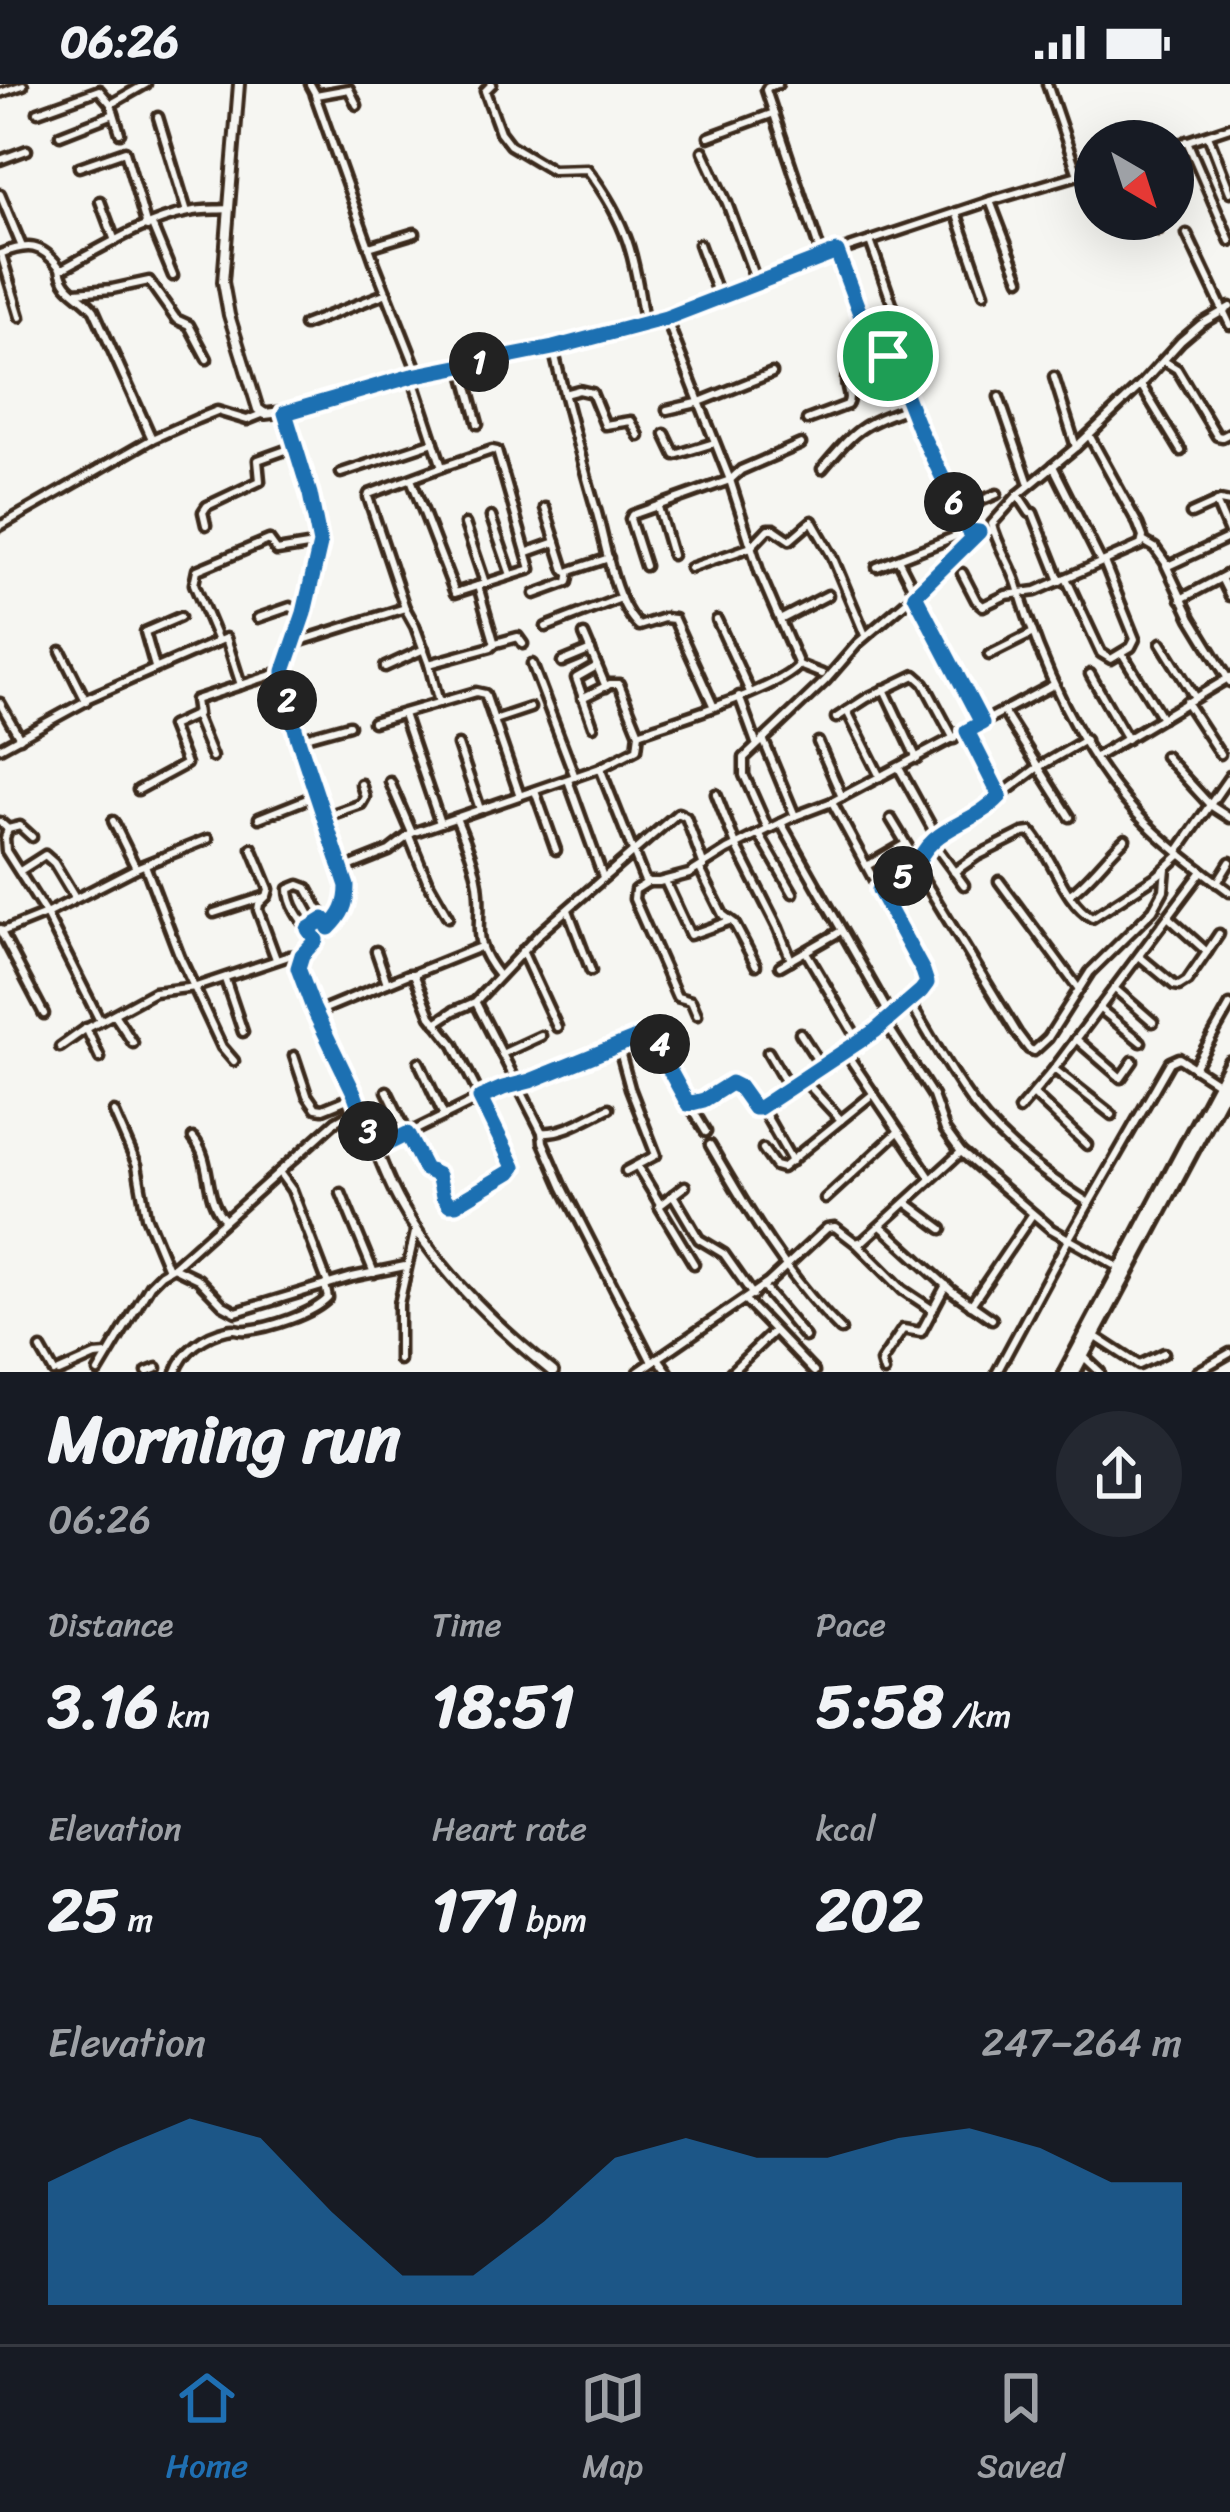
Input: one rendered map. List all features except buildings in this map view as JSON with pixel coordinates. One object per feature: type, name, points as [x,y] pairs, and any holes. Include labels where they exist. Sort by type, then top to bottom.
[{"type":"highway","points":[[1070,1372],[1230,1063]]},
{"type":"highway","points":[[1070,1372],[1083,1356],[1124,1270]]},
{"type":"street","points":[[111,104],[146,84]]},
{"type":"street","points":[[238,84],[224,295],[262,414]]},
{"type":"street","points":[[310,84],[416,376],[442,467]]},
{"type":"street","points":[[492,84],[484,92],[510,145],[552,170],[589,170],[621,220],[634,258],[644,323]]},
{"type":"street","points":[[778,84],[765,86],[822,257]]},
{"type":"street","points":[[1047,84],[1074,163]]},
{"type":"street","points":[[0,93],[23,85]]},
{"type":"street","points":[[315,94],[346,88],[357,105]]},
{"type":"street","points":[[38,112],[99,90],[111,104],[120,133]]},
{"type":"street","points":[[709,137],[774,113]]},
{"type":"street","points":[[60,135],[114,114]]},
{"type":"street","points":[[158,117],[187,212]]},
{"type":"street","points":[[1194,139],[1230,127]]},
{"type":"street","points":[[1208,135],[1230,192]]},
{"type":"street","points":[[0,160],[27,150]]},
{"type":"street","points":[[703,151],[756,281]]},
{"type":"street","points":[[79,167],[125,152],[173,276]]},
{"type":"street","points":[[1194,157],[1230,241]]},
{"type":"street","points":[[0,526],[152,439],[217,412],[247,420],[285,413],[416,376],[553,348],[666,318],[822,257],[1074,176]]},
{"type":"street","points":[[0,194],[22,247]]},
{"type":"street","points":[[990,200],[1020,279]]},
{"type":"street","points":[[100,201],[115,241]]},
{"type":"street","points":[[61,272],[115,241],[187,212],[228,209]]},
{"type":"street","points":[[956,212],[984,293]]},
{"type":"street","points":[[369,247],[415,233]]},
{"type":"street","points":[[1190,240],[1227,309],[1230,325]]},
{"type":"street","points":[[870,241],[898,322]]},
{"type":"street","points":[[699,244],[719,298]]},
{"type":"street","points":[[20,317],[0,254],[22,247],[48,252],[79,292],[149,280],[176,319],[189,325],[207,359]]},
{"type":"street","points":[[837,252],[862,319],[877,323],[910,407],[969,531]]},
{"type":"street","points":[[61,272],[70,291],[94,310],[152,439]]},
{"type":"street","points":[[304,325],[387,293]]},
{"type":"street","points":[[1227,309],[1190,332],[1142,385],[994,519],[993,530],[1053,685],[1096,757],[1136,813],[1230,892]]},
{"type":"street","points":[[666,318],[799,665],[822,674]]},
{"type":"street","points":[[553,348],[621,598],[639,626],[674,619],[713,705]]},
{"type":"street","points":[[807,421],[847,405],[847,375],[888,356]]},
{"type":"street","points":[[1164,361],[1177,369],[1217,436],[1230,433]]},
{"type":"street","points":[[462,365],[478,424]]},
{"type":"street","points":[[667,410],[772,373]]},
{"type":"street","points":[[1054,376],[1076,446]]},
{"type":"street","points":[[1142,385],[1181,452]]},
{"type":"street","points":[[564,394],[592,393],[605,425],[631,421],[639,436]]},
{"type":"street","points":[[999,397],[1030,486]]},
{"type":"street","points":[[822,469],[856,430],[910,407]]},
{"type":"street","points":[[285,413],[315,511],[320,544],[284,671],[284,686],[347,886],[344,911],[308,929]]},
{"type":"street","points":[[664,434],[675,455],[714,443]]},
{"type":"street","points":[[1088,435],[1138,524],[1143,542],[1155,548],[1166,565],[1229,679],[1096,757]]},
{"type":"street","points":[[340,472],[434,442]]},
{"type":"street","points":[[645,566],[630,517],[730,480],[741,470],[801,445]]},
{"type":"street","points":[[206,524],[205,508],[260,481],[258,460],[297,446]]},
{"type":"street","points":[[411,479],[455,592],[532,569],[497,451],[492,450],[369,494],[440,703]]},
{"type":"street","points":[[1018,495],[1032,513],[1101,653],[1111,659],[1131,647],[1135,639],[1103,562],[1053,466]]},
{"type":"street","points":[[958,510],[997,494]]},
{"type":"street","points":[[1166,565],[1230,536],[1216,502]]},
{"type":"street","points":[[1191,514],[1216,502],[1230,502]]},
{"type":"street","points":[[658,507],[672,555]]},
{"type":"street","points":[[535,593],[568,582],[545,508]]},
{"type":"street","points":[[491,518],[511,575]]},
{"type":"street","points":[[690,568],[751,547],[768,529],[790,540],[809,522],[814,523],[866,635]]},
{"type":"street","points":[[465,524],[495,643]]},
{"type":"street","points":[[878,567],[969,531],[993,530]]},
{"type":"street","points":[[768,829],[742,769],[744,758],[803,704],[866,635],[979,532]]},
{"type":"street","points":[[218,641],[194,584],[197,570],[269,540],[277,551],[320,544]]},
{"type":"street","points":[[528,552],[556,542]]},
{"type":"street","points":[[962,573],[980,605],[1020,596],[1143,542]]},
{"type":"street","points":[[568,573],[608,558]]},
{"type":"street","points":[[898,559],[982,723]]},
{"type":"street","points":[[1181,599],[1230,574]]},
{"type":"street","points":[[1221,578],[1230,596]]},
{"type":"street","points":[[780,620],[827,595]]},
{"type":"street","points":[[546,627],[621,598]]},
{"type":"street","points":[[258,618],[290,607],[304,613]]},
{"type":"street","points":[[293,643],[405,608]]},
{"type":"street","points":[[155,667],[144,633],[180,617]]},
{"type":"street","points":[[718,620],[750,692]]},
{"type":"street","points":[[988,655],[1033,633]]},
{"type":"street","points":[[584,635],[606,686]]},
{"type":"street","points":[[429,664],[518,637],[523,644]]},
{"type":"street","points":[[0,748],[86,700],[226,638],[242,685]]},
{"type":"street","points":[[1161,643],[1195,698]]},
{"type":"street","points":[[385,667],[424,650]]},
{"type":"street","points":[[562,662],[591,650]]},
{"type":"street","points":[[61,651],[86,700]]},
{"type":"street","points":[[1121,652],[1162,718]]},
{"type":"street","points":[[532,664],[603,878]]},
{"type":"street","points":[[639,733],[750,692],[796,671],[799,665]]},
{"type":"street","points":[[592,726],[576,678],[598,666]]},
{"type":"street","points":[[212,757],[194,701],[284,671]]},
{"type":"street","points":[[1090,674],[1127,739]]},
{"type":"street","points":[[836,718],[910,676],[920,678],[954,739]]},
{"type":"street","points":[[341,870],[389,851],[410,835],[600,768],[637,749],[639,733],[620,684],[583,698]]},
{"type":"street","points":[[697,1015],[691,1000],[677,998],[634,898],[635,890],[702,867],[736,845],[880,778],[1053,685]]},
{"type":"street","points":[[884,689],[917,759]]},
{"type":"street","points":[[374,722],[485,694],[520,796]]},
{"type":"street","points":[[739,696],[795,816]]},
{"type":"street","points":[[0,703],[20,738]]},
{"type":"street","points":[[1186,703],[1220,754]]},
{"type":"street","points":[[494,720],[530,708]]},
{"type":"street","points":[[847,711],[880,778]]},
{"type":"street","points":[[1004,711],[1070,817]]},
{"type":"street","points":[[403,714],[440,824]]},
{"type":"street","points":[[138,790],[184,766],[171,726],[195,715]]},
{"type":"street","points":[[298,739],[349,725]]},
{"type":"street","points":[[967,731],[1000,796]]},
{"type":"street","points":[[879,890],[916,867],[934,839],[1085,740]]},
{"type":"street","points":[[818,742],[842,797]]},
{"type":"street","points":[[458,745],[480,810]]},
{"type":"street","points":[[1165,756],[1210,806],[1230,818]]},
{"type":"street","points":[[600,768],[649,882]]},
{"type":"street","points":[[899,768],[934,839],[964,885]]},
{"type":"street","points":[[954,872],[1031,832],[1084,915],[1092,918],[1166,868],[1230,776]]},
{"type":"street","points":[[390,782],[427,880],[448,917]]},
{"type":"street","points":[[324,817],[364,801],[361,784]]},
{"type":"street","points":[[535,791],[556,850]]},
{"type":"street","points":[[716,794],[790,960]]},
{"type":"street","points":[[260,818],[317,795]]},
{"type":"street","points":[[692,1105],[731,1083],[754,1108],[761,1107],[859,1042],[925,988],[926,978],[832,802]]},
{"type":"street","points":[[436,1023],[476,1002],[522,951],[668,819],[682,812],[723,915],[737,928],[756,965]]},
{"type":"street","points":[[456,818],[475,867],[480,947],[499,976]]},
{"type":"street","points":[[891,819],[1028,1049],[1042,1045],[1100,961],[1157,904],[1166,868]]},
{"type":"street","points":[[113,821],[140,866],[222,1047],[234,1061]]},
{"type":"street","points":[[0,822],[8,829]]},
{"type":"street","points":[[781,823],[961,1152],[1032,1215],[1124,1270]]},
{"type":"street","points":[[8,829],[20,826],[32,837]]},
{"type":"street","points":[[8,829],[6,851],[46,914],[100,1022]]},
{"type":"street","points":[[759,834],[793,893]]},
{"type":"street","points":[[44,1014],[1,930],[208,839]]},
{"type":"street","points":[[1070,894],[1125,839]]},
{"type":"street","points":[[866,866],[905,844]]},
{"type":"street","points":[[252,848],[269,890],[258,910],[277,961]]},
{"type":"street","points":[[20,871],[45,855],[75,898]]},
{"type":"street","points":[[1217,883],[1230,862]]},
{"type":"street","points":[[1019,1110],[1202,871]]},
{"type":"street","points":[[665,881],[690,935],[729,921]]},
{"type":"street","points":[[999,881],[1078,988]]},
{"type":"street","points":[[316,940],[288,896],[289,890],[299,885],[307,888],[326,924]]},
{"type":"street","points":[[214,913],[268,896]]},
{"type":"street","points":[[568,910],[591,971]]},
{"type":"street","points":[[1168,916],[1208,952]]},
{"type":"street","points":[[326,924],[302,955],[298,968],[400,1204],[470,1296],[553,1372]]},
{"type":"street","points":[[780,966],[841,931]]},
{"type":"street","points":[[1139,956],[1178,986],[1187,981],[1219,934]]},
{"type":"street","points":[[315,1013],[480,947]]},
{"type":"street","points":[[376,951],[387,983]]},
{"type":"street","points":[[522,951],[557,1027]]},
{"type":"street","points":[[806,952],[859,1042]]},
{"type":"street","points":[[60,1047],[154,992],[196,987],[302,955]]},
{"type":"street","points":[[387,1091],[425,1169],[438,1175],[446,1201],[452,1205],[514,1167],[412,974]]},
{"type":"street","points":[[225,979],[244,1032]]},
{"type":"street","points":[[1114,988],[1153,1022]]},
{"type":"street","points":[[909,1001],[985,1119],[1036,1166],[1089,1203]]},
{"type":"street","points":[[476,1002],[542,1132],[563,1188],[655,1360],[668,1372]]},
{"type":"street","points":[[1193,1067],[1230,1005]]},
{"type":"street","points":[[1099,1008],[1141,1042]]},
{"type":"street","points":[[114,1014],[133,1043]]},
{"type":"street","points":[[86,1028],[100,1058]]},
{"type":"street","points":[[375,1150],[480,1098],[655,1032],[674,1081],[706,1132]]},
{"type":"street","points":[[800,1033],[822,1066]]},
{"type":"street","points":[[502,1054],[541,1036]]},
{"type":"street","points":[[1076,1039],[1121,1078],[1133,1061]]},
{"type":"street","points":[[619,1044],[656,1155],[626,1171]]},
{"type":"street","points":[[768,1052],[790,1088]]},
{"type":"street","points":[[845,1052],[931,1179]]},
{"type":"street","points":[[294,1056],[316,1108],[355,1096]]},
{"type":"street","points":[[997,1372],[1170,1062],[1177,1058],[1224,1081]]},
{"type":"street","points":[[419,1062],[444,1116]]},
{"type":"street","points":[[1054,1069],[1112,1115]]},
{"type":"street","points":[[803,1079],[841,1120]]},
{"type":"street","points":[[764,1149],[778,1168],[792,1161],[872,1094]]},
{"type":"street","points":[[1033,1094],[1087,1145]]},
{"type":"street","points":[[761,1107],[792,1161]]},
{"type":"street","points":[[98,1372],[150,1285],[336,1121],[359,1108]]},
{"type":"street","points":[[542,1132],[559,1131],[609,1108]]},
{"type":"street","points":[[114,1112],[137,1166],[146,1216],[170,1268],[197,1279],[236,1312],[405,1266]]},
{"type":"street","points":[[825,1199],[898,1132]]},
{"type":"street","points":[[193,1138],[204,1155],[205,1178],[214,1204],[225,1220]]},
{"type":"street","points":[[710,1145],[787,1268],[841,1330]]},
{"type":"street","points":[[856,1243],[961,1152]]},
{"type":"street","points":[[636,1166],[694,1264]]},
{"type":"street","points":[[176,1372],[186,1352],[217,1334],[313,1310],[328,1298],[292,1190],[279,1172]]},
{"type":"street","points":[[660,1204],[686,1186]]},
{"type":"street","points":[[341,1192],[374,1273]]},
{"type":"street","points":[[673,1195],[700,1239],[724,1254],[774,1331],[814,1372]]},
{"type":"street","points":[[907,1203],[942,1229]]},
{"type":"street","points":[[970,1305],[1032,1215]]},
{"type":"street","points":[[638,1372],[764,1287],[831,1226],[856,1243],[903,1290],[933,1310]]},
{"type":"street","points":[[881,1226],[992,1319]]},
{"type":"street","points":[[399,1360],[399,1304],[416,1228]]},
{"type":"street","points":[[884,1372],[881,1361],[897,1335],[902,1329],[921,1332],[946,1285]]},
{"type":"street","points":[[764,1287],[806,1337]]},
{"type":"street","points":[[731,1372],[774,1331]]},
{"type":"street","points":[[1093,1335],[1138,1365],[1164,1353]]},
{"type":"street","points":[[41,1349],[57,1372],[107,1355]]},
{"type":"street","points":[[1196,1372],[1230,1353]]},
{"type":"street","points":[[1083,1356],[1100,1372]]},
{"type":"street","points":[[146,1372],[157,1368]]},
{"type":"route","points":[[837,252],[862,319],[877,323],[888,356],[966,526],[979,532],[915,595],[982,723],[967,731],[1000,791],[999,799],[931,841],[914,872],[879,890],[923,971],[925,988],[875,1031],[759,1108],[731,1083],[688,1104],[655,1032],[480,1098],[514,1167],[449,1204],[438,1175],[425,1169],[407,1134],[375,1150],[298,968],[302,955],[316,940],[308,929],[324,919],[329,928],[333,925],[344,911],[347,886],[284,686],[284,671],[320,544],[285,413],[412,376],[553,348],[666,318],[837,252]]}]
